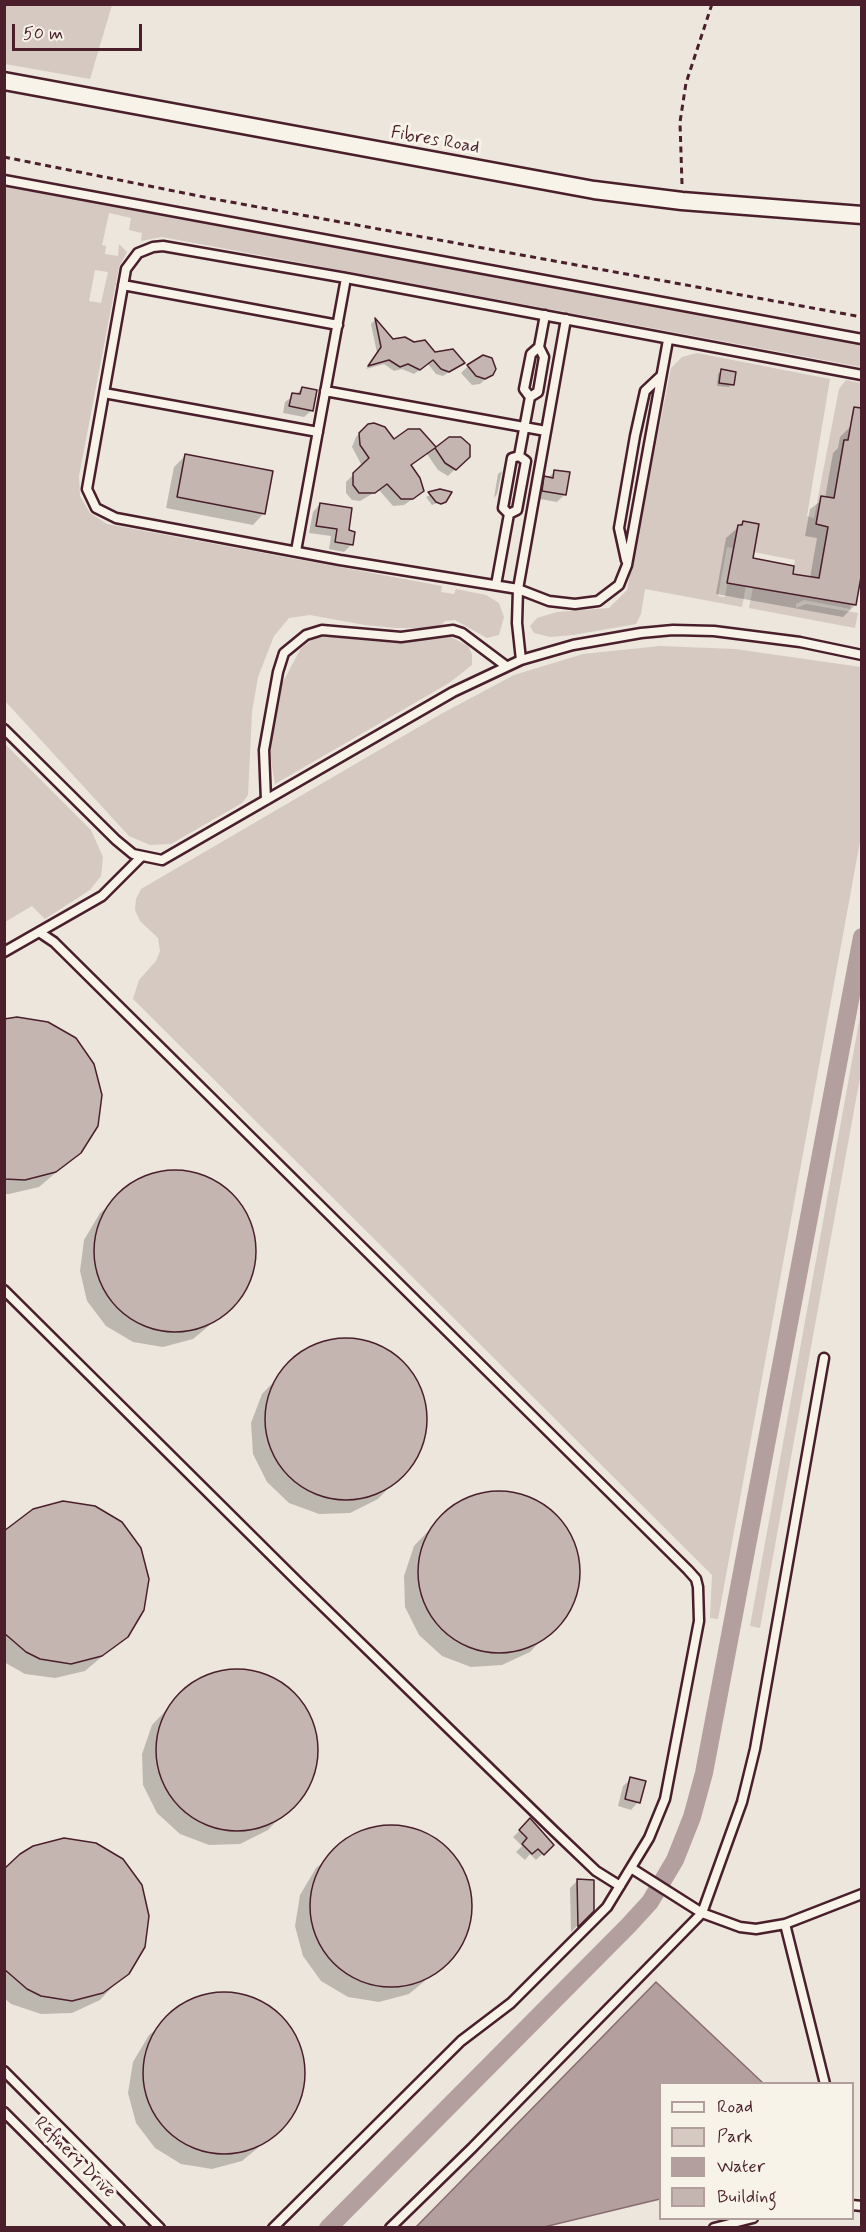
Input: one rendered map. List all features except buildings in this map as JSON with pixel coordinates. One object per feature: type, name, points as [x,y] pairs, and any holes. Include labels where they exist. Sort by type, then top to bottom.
[{"type":"street","name":"Fibres Road","points":[[4,81],[594,190],[682,201],[861,215]]},
{"type":"lane","points":[[4,180],[861,339]]},
{"type":"lane","points":[[668,340],[627,565],[619,585],[598,601],[575,604],[549,600],[518,589],[116,518],[96,508],[87,489],[87,477],[123,285],[131,259],[145,249],[163,246],[861,375]]},
{"type":"lane","points":[[296,551],[346,278]]},
{"type":"lane","points":[[123,285],[338,325]]},
{"type":"lane","points":[[519,456],[530,397],[538,392],[544,357],[539,347],[545,315]]},
{"type":"lane","points":[[522,660],[517,623],[518,589],[566,319]]},
{"type":"lane","points":[[530,397],[524,389],[531,354],[539,347]]},
{"type":"lane","points":[[627,565],[619,528],[633,447],[645,390],[662,376]]},
{"type":"lane","points":[[325,391],[546,432]]},
{"type":"lane","points":[[104,393],[318,432]]},
{"type":"lane","points":[[496,585],[508,514],[503,508],[513,458],[519,456]]},
{"type":"lane","points":[[508,514],[517,510],[526,461],[519,456]]},
{"type":"lane","points":[[266,801],[264,750],[278,672],[284,653],[306,634],[322,630],[401,637],[453,630],[462,633],[506,666]]},
{"type":"lane","points":[[4,729],[133,854],[141,857],[166,858],[413,714],[506,666],[573,645],[673,630],[753,635],[861,655]]},
{"type":"lane","points":[[4,952],[102,896],[141,857]]},
{"type":"lane","points":[[39,932],[62,950],[696,1579],[700,1599],[699,1621],[670,1780],[660,1816],[621,1886],[590,1927],[511,2003],[461,2041],[273,2228]]},
{"type":"lane","points":[[4,1290],[299,1583],[554,1831],[596,1871],[621,1886]]},
{"type":"lane","points":[[390,2228],[472,2148],[702,1913],[742,1802],[754,1749],[824,1359]]},
{"type":"lane","points":[[631,1868],[702,1913],[740,1927],[756,1929],[785,1924],[861,1894]]},
{"type":"lane","points":[[785,1924],[824,2082]]},
{"type":"lane","points":[[4,2071],[160,2228]]},
{"type":"lane","name":"Refinery Drive","points":[[4,2112],[120,2228]]},
{"type":"lane","points":[[714,2228],[745,2220]]},
{"type":"path","points":[[682,201],[680,122],[686,83],[712,4]]},
{"type":"path","points":[[4,158],[214,199],[861,317]]},
{"type":"green space","points":[[4,5],[112,5],[90,79],[5,64]]},
{"type":"green space","points":[[4,183],[861,343],[861,367],[162,237],[141,241],[142,233],[129,230],[131,218],[109,213],[102,245],[106,246],[105,254],[118,256],[119,244],[127,252],[119,267],[79,476],[80,496],[90,513],[107,524],[442,586],[441,592],[454,594],[456,589],[486,595],[499,603],[504,617],[499,635],[487,638],[455,620],[445,621],[441,625],[428,628],[396,628],[310,615],[289,618],[274,636],[258,677],[252,712],[248,795],[242,803],[171,844],[150,845],[129,836],[5,701]],"holes":[[[95,270],[108,272],[101,303],[89,301]]]},
{"type":"green space","points":[[697,353],[830,379],[807,516],[814,518],[839,389],[846,380],[861,383],[861,426],[851,424],[848,440],[844,440],[834,498],[821,496],[816,524],[828,527],[819,578],[800,595],[851,604],[850,609],[804,600],[796,604],[796,608],[806,604],[858,613],[855,628],[749,608],[753,587],[796,594],[791,582],[795,560],[727,547],[718,596],[725,597],[727,583],[746,586],[742,607],[645,589],[641,614],[636,624],[573,635],[550,637],[534,633],[530,626],[537,618],[557,612],[609,608],[627,590],[671,368],[682,357]]},
{"type":"green space","points":[[326,636],[392,643],[451,637],[468,646],[472,654],[472,665],[449,683],[275,784],[269,748],[269,730],[276,695],[301,648],[312,640]]},
{"type":"green space","points":[[660,646],[735,649],[861,667],[861,836],[718,1619],[710,1618],[712,1575],[133,999],[139,980],[156,961],[160,951],[158,938],[140,921],[135,910],[136,899],[141,889],[441,714],[514,675],[583,654]]},
{"type":"green space","points":[[5,744],[91,830],[103,857],[101,876],[90,890],[45,919],[32,906],[5,922]]},
{"type":"green space","points":[[861,1011],[861,1072],[760,1628],[750,1626]]},
{"type":"water","points":[[656,1982],[762,2082],[659,2082],[659,2199],[544,2227],[416,2227]]},
{"type":"waterway","points":[[328,2228],[628,1926],[650,1902],[675,1860],[692,1817],[704,1773],[862,937]]}]
